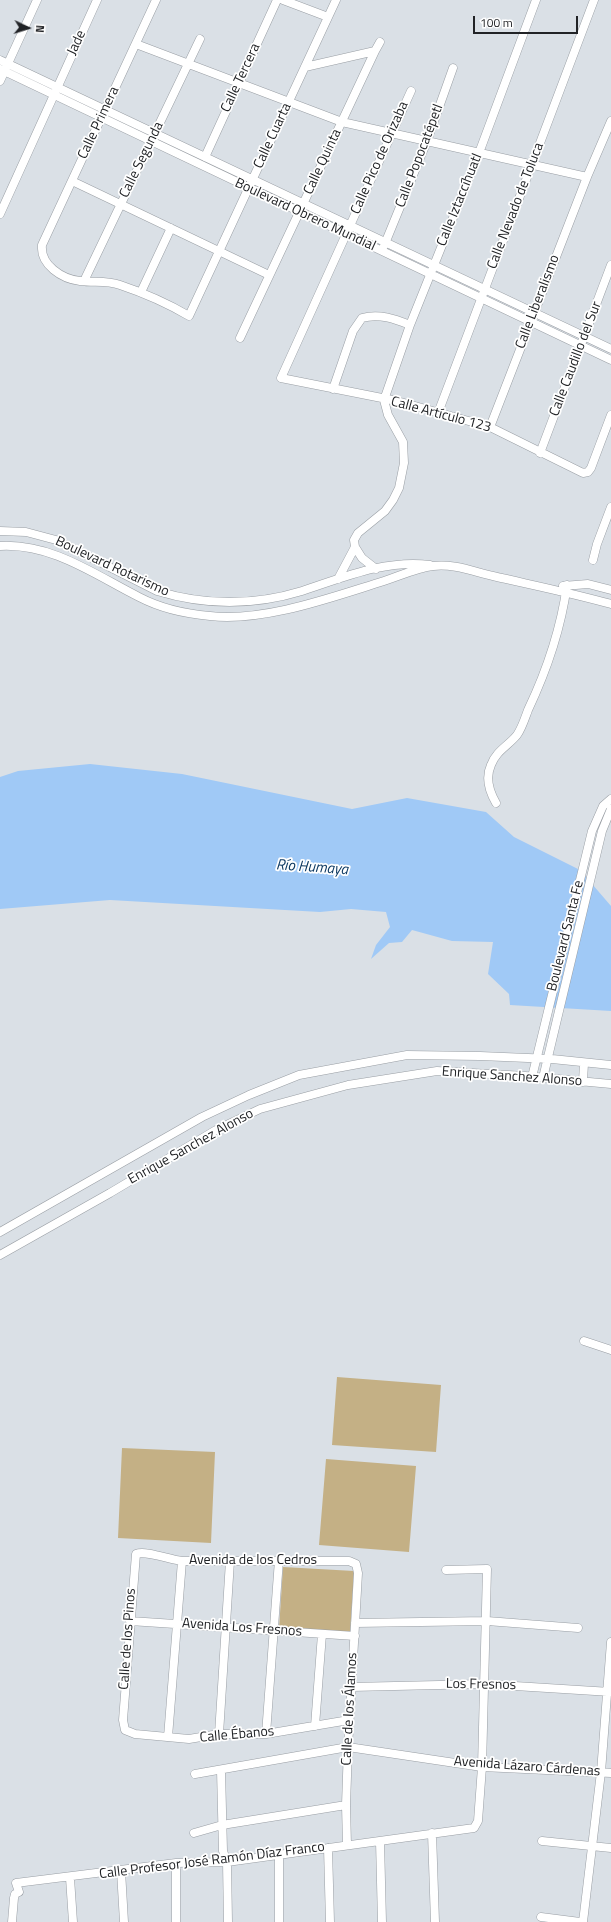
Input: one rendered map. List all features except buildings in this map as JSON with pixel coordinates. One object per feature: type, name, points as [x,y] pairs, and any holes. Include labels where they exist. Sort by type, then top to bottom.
[{"type":"street","points":[[0,81],[2,70],[8,63],[37,0]]},
{"type":"street","name":"Jade","points":[[0,214],[97,0]]},
{"type":"street","name":"Calle Primera","points":[[84,281],[61,274],[48,264],[42,257],[42,245],[156,0]]},
{"type":"street","name":"Calle Tercera","points":[[205,157],[277,0]]},
{"type":"street","points":[[283,0],[328,17]]},
{"type":"street","name":"Calle Cuarta","points":[[141,292],[166,302],[189,316],[336,0]]},
{"type":"street","name":"Calle Iztaccíhuatl","points":[[384,400],[410,325],[479,153],[536,0]]},
{"type":"street","name":"Calle Nevado de Toluca","points":[[438,413],[594,0]]},
{"type":"street","name":"Calle Segunda","points":[[84,281],[200,39]]},
{"type":"street","name":"Calle Quinta","points":[[240,338],[380,42]]},
{"type":"street","points":[[136,44],[342,122],[587,177]]},
{"type":"street","points":[[305,67],[375,51]]},
{"type":"street","name":"Boulevard Obrero Mundial","points":[[0,60],[8,63],[101,118],[301,207],[348,230],[382,251],[531,320],[582,341],[611,349]]},
{"type":"street","name":"Calle Popocatépetl","points":[[382,251],[427,141],[453,68]]},
{"type":"street","name":"Boulevard Obrero Mundial","points":[[2,70],[105,110],[205,157],[251,184]]},
{"type":"street","name":"Calle Pico de Orizaba","points":[[281,378],[411,91]]},
{"type":"street","name":"Calle Liberalismo","points":[[490,427],[587,177],[611,121]]},
{"type":"street","points":[[72,181],[269,275]]},
{"type":"street","points":[[84,281],[108,282],[141,292],[171,228]]},
{"type":"street","name":"Boulevard Obrero Mundial","points":[[348,230],[385,243],[535,312],[611,360]]},
{"type":"street","name":"Calle Caudillo del Sur","points":[[540,453],[611,266]]},
{"type":"street","points":[[333,389],[353,331],[362,318],[375,316],[386,317],[410,325]]},
{"type":"street","name":"Calle Artículo 123","points":[[281,378],[384,400],[490,427],[583,473],[588,472],[591,468],[611,415]]},
{"type":"street","points":[[376,569],[362,558],[355,547],[354,540],[358,533],[385,511],[393,500],[403,475],[403,442],[388,415],[384,400]]},
{"type":"street","points":[[593,560],[597,544],[611,507]]},
{"type":"street","name":"Boulevard Rotarismo","points":[[0,531],[26,532],[56,540],[157,591],[190,600],[225,603],[257,601],[301,591],[376,569],[403,564],[454,567],[551,588],[567,589]]},
{"type":"street","points":[[0,546],[20,546],[40,550],[76,564],[151,602],[189,613],[224,617],[263,614],[344,594],[434,565]]},
{"type":"street","points":[[338,579],[355,547]]},
{"type":"street","points":[[567,589],[588,584],[611,590]]},
{"type":"street","points":[[567,589],[611,604]]},
{"type":"street","points":[[496,803],[490,792],[488,779],[490,765],[501,749],[517,735],[549,663],[567,589]]},
{"type":"street","name":"Boulevard Santa Fe","points":[[532,1077],[592,831],[603,806],[611,799]]},
{"type":"street","name":"Boulevard Santa Fe","points":[[543,1078],[602,831],[611,810]]},
{"type":"street","name":"Enrique Sanchez Alonso","points":[[0,1232],[202,1117],[249,1095],[300,1076],[408,1055],[547,1059],[611,1065]]},
{"type":"street","points":[[583,1082],[584,1063]]},
{"type":"street","name":"Enrique Sanchez Alonso","points":[[0,1254],[110,1193],[216,1130],[260,1109],[348,1085],[437,1071],[611,1084]]},
{"type":"street","points":[[584,1341],[611,1350]]},
{"type":"street","name":"Calle de los Pinos","points":[[125,1730],[122,1720],[134,1556],[138,1552],[141,1553]]},
{"type":"street","name":"Avenida de los Cedros","points":[[141,1553],[182,1561],[349,1561],[356,1564],[358,1573]]},
{"type":"street","points":[[266,1734],[279,1560]]},
{"type":"street","points":[[168,1737],[182,1561]]},
{"type":"street","points":[[219,1734],[230,1561]]},
{"type":"street","points":[[446,1570],[488,1569],[487,1621],[483,1684],[482,1767]]},
{"type":"street","name":"Calle de los Álamos","points":[[347,1845],[346,1805],[348,1747],[358,1573]]},
{"type":"street","name":"Avenida Los Fresnos","points":[[130,1621],[178,1623],[354,1636]]},
{"type":"street","points":[[355,1623],[487,1621],[578,1628]]},
{"type":"street","points":[[315,1726],[322,1634]]},
{"type":"street","points":[[541,1917],[582,1922],[601,1772],[609,1692],[611,1642]]},
{"type":"street","name":"Los Fresnos","points":[[351,1687],[483,1684],[609,1692]]},
{"type":"street","name":"Calle Ébanos","points":[[125,1730],[135,1734],[189,1739],[219,1734],[266,1734],[350,1720]]},
{"type":"street","name":"Avenida Lázaro Cárdenas","points":[[195,1774],[348,1747],[482,1767],[611,1773]]},
{"type":"street","name":"Calle Profesor José Ramón Díaz Franco","points":[[12,1922],[14,1898],[15,1894],[19,1892],[16,1883],[70,1878],[176,1863],[226,1862],[474,1828],[478,1821],[482,1767]]},
{"type":"street","points":[[221,1770],[222,1851],[226,1862],[228,1922]]},
{"type":"street","points":[[194,1833],[222,1825],[346,1805]]},
{"type":"street","points":[[432,1833],[435,1922]]},
{"type":"street","points":[[380,1841],[382,1922]]},
{"type":"street","points":[[542,1841],[611,1848]]},
{"type":"street","points":[[328,1848],[330,1922]]},
{"type":"street","points":[[279,1855],[279,1922]]},
{"type":"street","points":[[176,1863],[176,1922]]},
{"type":"street","points":[[121,1871],[124,1922]]},
{"type":"street","points":[[70,1878],[73,1922]]},
{"type":"shaded area","points":[[337,1377],[441,1385],[436,1452],[332,1445]]},
{"type":"shaded area","points":[[122,1448],[215,1452],[211,1543],[118,1538]]},
{"type":"shaded area","points":[[326,1459],[416,1466],[409,1552],[319,1545]]},
{"type":"shaded area","points":[[283,1567],[354,1571],[350,1634],[279,1629]]},
{"type":"water","name":"Río Humaya","points":[[90,764],[182,774],[352,809],[407,798],[486,812],[514,837],[580,870],[611,906],[611,1011],[510,1005],[509,994],[488,974],[493,942],[452,941],[412,930],[402,942],[389,943],[371,959],[376,945],[390,927],[386,912],[351,909],[320,912],[110,900],[0,909],[0,777],[18,771]]}]
